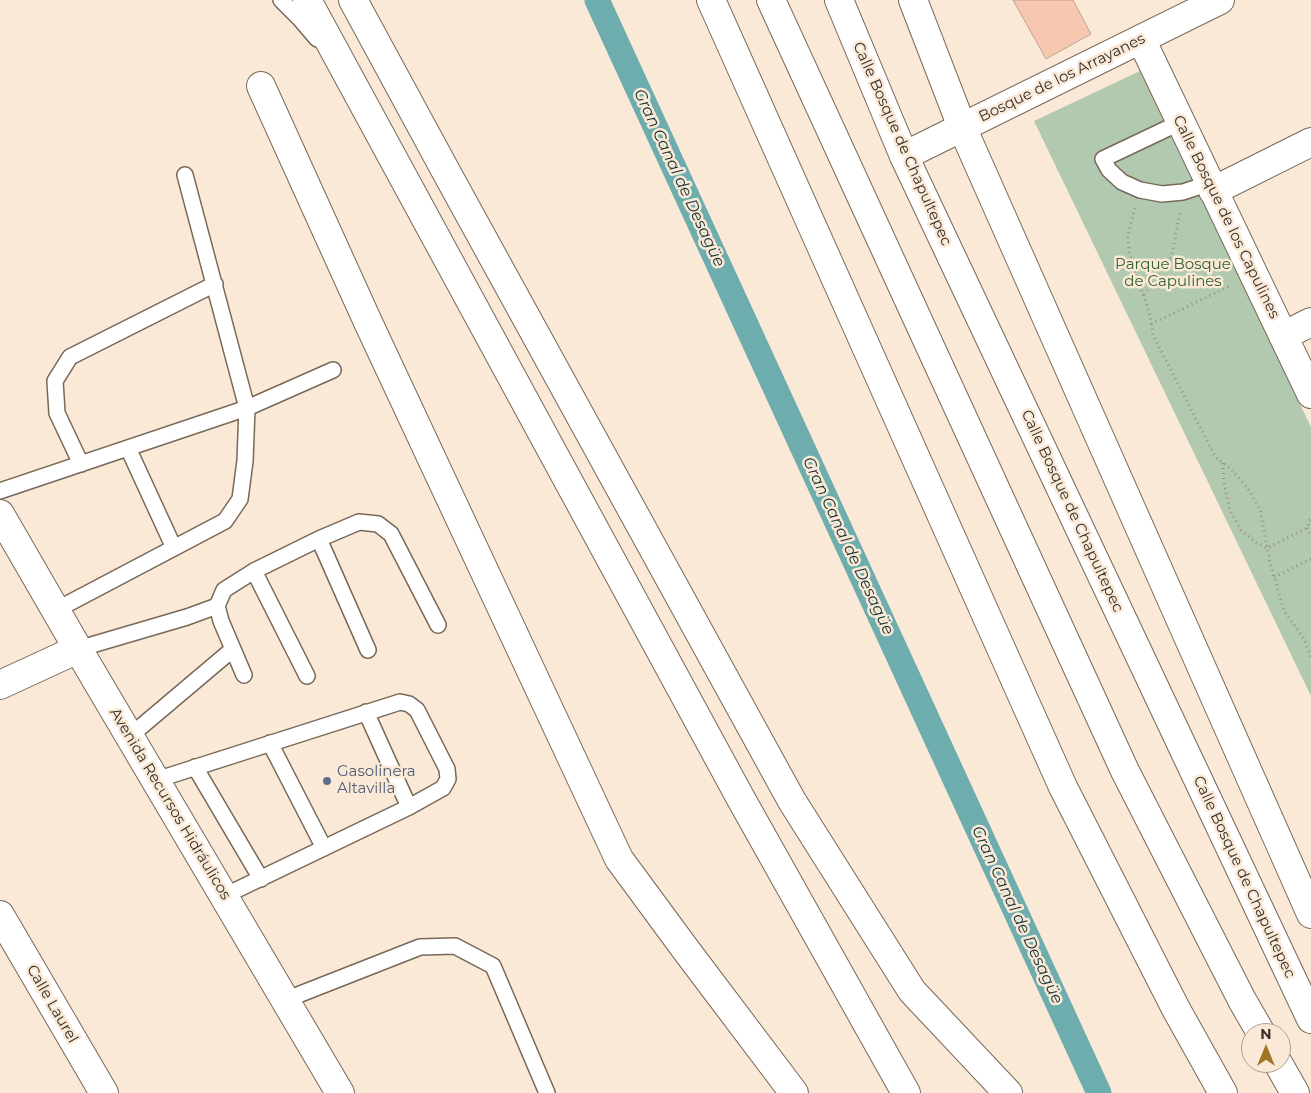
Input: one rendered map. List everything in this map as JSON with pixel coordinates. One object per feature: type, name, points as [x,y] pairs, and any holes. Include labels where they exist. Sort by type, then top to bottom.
[{"type":"main road","points":[[306,0],[740,797],[906,1093]]},
{"type":"main road","points":[[353,0],[792,801],[912,991],[1008,1093]]},
{"type":"main road","points":[[711,0],[1064,787],[1176,1009],[1223,1093]]},
{"type":"main road","points":[[771,0],[1125,771],[1255,1023]]},
{"type":"main road","name":"Calle Bosque de Chapultepec","points":[[840,0],[904,156],[1311,1019]]},
{"type":"main road","points":[[913,0],[962,127],[1311,914]]},
{"type":"main road","name":"Bosque de los Arrayanes","points":[[904,156],[1220,0]]},
{"type":"main road","name":"Calle Bosque de los Capulines","points":[[1141,40],[1311,394]]},
{"type":"main road","points":[[261,86],[367,320],[619,859],[794,1093]]},
{"type":"main road","points":[[1212,187],[1311,142]]},
{"type":"main road","points":[[1283,336],[1311,322]]},
{"type":"main road","name":"Avenida Recursos Hidráulicos","points":[[0,514],[340,1093]]},
{"type":"main road","points":[[0,686],[78,649]]},
{"type":"main road","name":"Calle Laurel","points":[[0,915],[104,1093]]},
{"type":"main road","points":[[1284,1073],[1295,1093]]},
{"type":"lane","points":[[281,0],[300,19],[347,75]]},
{"type":"lane","points":[[1181,122],[1103,159],[1109,170],[1122,182],[1140,190],[1162,194],[1212,187]]},
{"type":"lane","points":[[56,610],[226,521],[240,499],[245,461],[247,408],[185,175]]},
{"type":"lane","points":[[81,464],[57,413],[55,380],[70,357],[215,284]]},
{"type":"lane","points":[[0,492],[247,408],[334,370]]},
{"type":"lane","points":[[128,448],[174,548]]},
{"type":"lane","points":[[244,675],[221,621],[217,606],[224,590],[254,571],[318,539],[359,522],[378,524],[391,534],[438,625]]},
{"type":"lane","points":[[318,539],[368,650]]},
{"type":"lane","points":[[254,571],[307,676]]},
{"type":"lane","points":[[78,649],[187,617],[217,606]]},
{"type":"lane","points":[[130,736],[234,649]]},
{"type":"lane","points":[[156,780],[400,702],[409,704],[417,710],[447,769],[448,779],[443,788],[409,807],[224,896]]},
{"type":"lane","points":[[366,712],[409,807]]},
{"type":"lane","points":[[270,743],[324,848]]},
{"type":"lane","points":[[195,767],[261,879]]},
{"type":"lane","points":[[285,1000],[420,947],[455,946],[493,966],[547,1093]]},
{"type":"path","points":[[1140,190],[1128,234],[1129,252],[1150,314],[1153,335],[1216,458],[1231,469],[1246,486],[1260,509],[1267,548],[1284,611],[1304,639],[1311,657]]},
{"type":"path","points":[[1144,296],[1172,254],[1183,192]]},
{"type":"path","points":[[1151,324],[1254,275]]},
{"type":"path","points":[[1223,463],[1224,484],[1230,510],[1241,530],[1255,542],[1267,548]]},
{"type":"path","points":[[1311,516],[1307,528],[1311,536]]},
{"type":"path","points":[[1267,548],[1307,528]]},
{"type":"path","points":[[1274,577],[1311,559]]},
{"type":"green space","name":"Parque Bosque de Capulines","points":[[1140,71],[1311,427],[1311,696],[1034,121]]},
{"type":"building","points":[[1013,0],[1073,0],[1091,34],[1046,59]]},
{"type":"waterway","name":"Gran Canal de Desagüe","points":[[597,0],[1099,1093]]},
{"type":"place","name":"Gasolinera Altavilla","points":[[327,781]]}]
